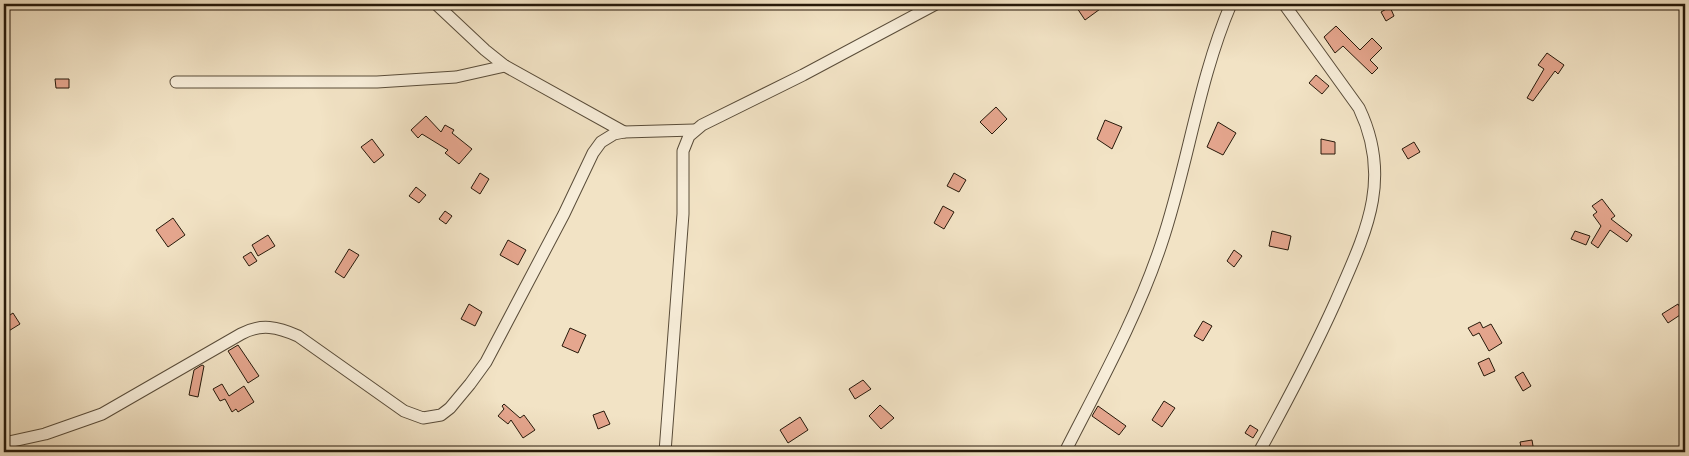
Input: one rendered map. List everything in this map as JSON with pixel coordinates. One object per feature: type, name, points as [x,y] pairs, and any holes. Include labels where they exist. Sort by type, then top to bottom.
[{"type":"street","points":[[436,4],[506,66],[624,132]]},
{"type":"street","points":[[665,452],[683,214],[684,143],[694,130],[936,4]]},
{"type":"street","points":[[1065,452],[1134,313],[1161,246],[1211,64],[1232,4]]},
{"type":"street","points":[[1259,452],[1311,356],[1362,242],[1370,216],[1375,176],[1374,154],[1360,108],[1284,4]]},
{"type":"street","points":[[176,82],[377,82],[456,77],[506,66]]},
{"type":"street","points":[[4,443],[45,434],[102,414],[241,334],[259,327],[280,329],[298,336],[404,411],[422,418],[441,415],[456,401],[486,362],[564,214],[596,147],[607,138],[624,132],[694,130]]},
{"type":"building","points":[[1083,4],[1107,4],[1085,20],[1077,8]]},
{"type":"building","points":[[1390,7],[1394,16],[1386,21],[1381,12]]},
{"type":"building","points":[[1336,26],[1360,50],[1372,38],[1382,48],[1370,60],[1378,68],[1372,74],[1343,46],[1335,53],[1324,37]]},
{"type":"building","points":[[1547,53],[1564,65],[1558,74],[1555,71],[1533,101],[1527,98],[1544,69],[1538,65]]},
{"type":"building","points":[[1316,75],[1329,86],[1322,94],[1309,83]]},
{"type":"building","points":[[55,79],[69,79],[69,88],[56,88]]},
{"type":"building","points":[[996,107],[1007,119],[992,134],[980,122]]},
{"type":"building","points":[[426,116],[441,132],[445,125],[454,130],[452,133],[472,149],[459,164],[445,153],[448,150],[422,134],[418,138],[411,130]]},
{"type":"building","points":[[1105,120],[1122,127],[1112,149],[1097,139]]},
{"type":"building","points":[[1218,122],[1236,133],[1223,155],[1207,147]]},
{"type":"building","points":[[372,139],[384,155],[374,163],[361,147]]},
{"type":"building","points":[[1321,139],[1335,142],[1335,154],[1321,154]]},
{"type":"building","points":[[1414,142],[1420,152],[1408,159],[1402,149]]},
{"type":"building","points":[[480,173],[489,179],[480,194],[471,188]]},
{"type":"building","points":[[954,173],[966,180],[959,192],[947,186]]},
{"type":"building","points":[[416,187],[426,195],[419,203],[409,196]]},
{"type":"building","points":[[1602,199],[1615,216],[1611,219],[1632,235],[1627,242],[1610,230],[1598,248],[1591,243],[1601,226],[1593,215],[1597,212],[1592,206]]},
{"type":"building","points":[[943,206],[954,212],[944,229],[934,223]]},
{"type":"building","points":[[445,211],[452,216],[446,224],[439,219]]},
{"type":"building","points":[[173,218],[185,235],[168,247],[156,230]]},
{"type":"building","points":[[1272,231],[1291,236],[1288,250],[1269,246]]},
{"type":"building","points":[[1575,231],[1590,236],[1586,245],[1571,239]]},
{"type":"building","points":[[268,235],[275,246],[258,256],[252,245]]},
{"type":"building","points":[[508,240],[526,250],[518,265],[500,255]]},
{"type":"building","points":[[349,249],[359,255],[344,278],[335,272]]},
{"type":"building","points":[[1234,250],[1242,256],[1234,267],[1227,261]]},
{"type":"building","points":[[251,252],[257,261],[249,266],[243,257]]},
{"type":"building","points":[[469,304],[482,312],[475,326],[461,319]]},
{"type":"building","points":[[1678,304],[1683,313],[1668,323],[1662,314]]},
{"type":"building","points":[[13,313],[20,324],[7,332],[4,326],[4,319]]},
{"type":"building","points":[[1203,321],[1212,326],[1203,341],[1194,336]]},
{"type":"building","points":[[1480,322],[1483,328],[1491,324],[1502,343],[1489,351],[1479,333],[1473,336],[1468,328]]},
{"type":"building","points":[[570,328],[586,335],[578,353],[562,346]]},
{"type":"building","points":[[238,345],[259,376],[248,383],[228,351]]},
{"type":"building","points":[[1489,358],[1495,371],[1484,376],[1478,363]]},
{"type":"building","points":[[202,365],[204,366],[198,397],[189,395],[194,370]]},
{"type":"building","points":[[1523,372],[1531,386],[1523,391],[1515,377]]},
{"type":"building","points":[[863,380],[871,389],[855,399],[849,389]]},
{"type":"building","points":[[222,384],[229,396],[244,386],[254,402],[238,412],[236,409],[232,412],[225,399],[220,401],[213,389]]},
{"type":"building","points":[[1164,401],[1175,408],[1162,427],[1152,420]]},
{"type":"building","points":[[504,404],[520,418],[524,415],[535,430],[523,438],[511,420],[508,424],[498,416],[504,409],[502,406]]},
{"type":"building","points":[[880,405],[894,418],[881,429],[869,416]]},
{"type":"building","points":[[1098,406],[1126,426],[1119,435],[1092,416]]},
{"type":"building","points":[[604,411],[610,424],[598,429],[593,415]]},
{"type":"building","points":[[800,417],[808,430],[788,443],[780,430]]},
{"type":"building","points":[[1250,425],[1258,430],[1253,438],[1245,433]]},
{"type":"building","points":[[1532,440],[1534,452],[1522,452],[1520,442]]}]
